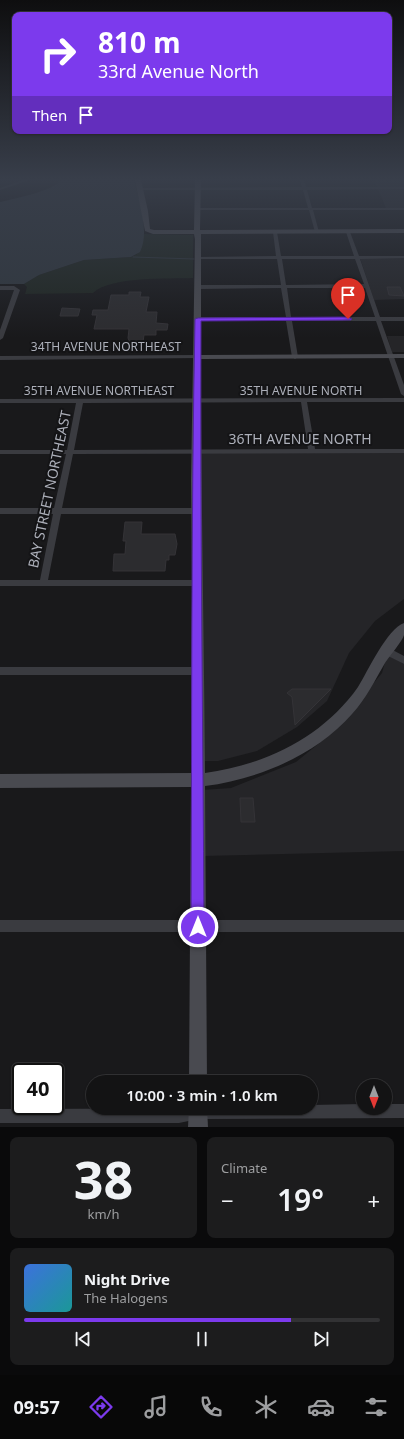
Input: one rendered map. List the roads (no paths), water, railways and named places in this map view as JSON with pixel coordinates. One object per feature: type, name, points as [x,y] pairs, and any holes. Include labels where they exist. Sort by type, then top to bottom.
[{"type":"street","points":[[198,233],[198,401],[196,451],[198,583],[198,1075]]},
{"type":"street","points":[[275,233],[295,357]]},
{"type":"street","points":[[348,233],[404,394]]},
{"type":"street","points":[[198,258],[404,257]]},
{"type":"street","points":[[198,287],[367,286]]},
{"type":"street","points":[[0,288],[14,288],[17,292],[3,320],[0,338]]},
{"type":"street","points":[[198,319],[404,319]]},
{"type":"street","name":"34TH AVENUE NORTHEAST","points":[[0,358],[404,356]]},
{"type":"street","points":[[304,400],[312,450]]},
{"type":"street","name":"35TH AVENUE NORTH","points":[[198,401],[404,400]]},
{"type":"street","name":"35TH AVENUE NORTHEAST","points":[[0,401],[198,401]]},
{"type":"street","name":"BAY STREET NORTHEAST","points":[[43,583],[71,452],[80,401]]},
{"type":"street","name":"36TH AVENUE NORTH","points":[[0,452],[312,450],[404,451]]},
{"type":"street","points":[[0,511],[196,511]]},
{"type":"street","points":[[0,583],[198,583]]},
{"type":"street","points":[[0,781],[216,779],[276,760],[304,746],[323,734],[344,715],[362,692],[385,650],[404,628]]},
{"type":"street","points":[[385,650],[404,660]]},
{"type":"street","points":[[0,671],[198,671]]},
{"type":"street","points":[[0,926],[404,926]]},
{"type":"street","points":[[0,1116],[198,1116],[404,1111]]},
{"type":"waterway","points":[[133,257],[194,259]]}]
